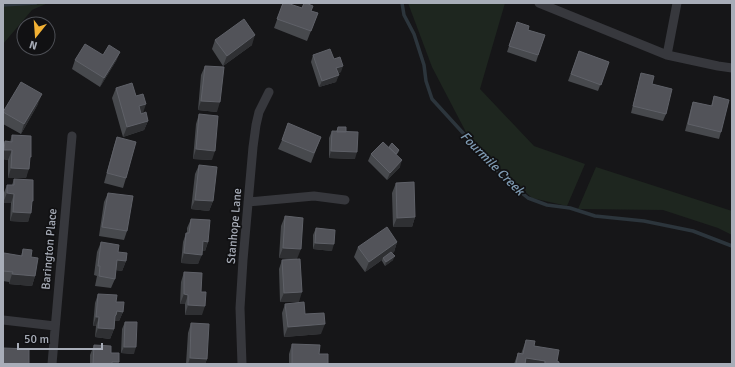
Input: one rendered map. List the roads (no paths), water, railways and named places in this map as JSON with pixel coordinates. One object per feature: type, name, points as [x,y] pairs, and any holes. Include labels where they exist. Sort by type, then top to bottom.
[{"type":"street","points":[[539,3],[667,55],[732,68]]},
{"type":"street","points":[[667,55],[677,3]]},
{"type":"street","name":"Stanhope Lane","points":[[242,364],[240,308],[248,202],[256,125],[259,112],[269,92]]},
{"type":"street","name":"Barington Place","points":[[52,364],[72,136]]},
{"type":"street","points":[[248,202],[314,196],[345,200]]},
{"type":"street","points":[[3,320],[55,326]]},
{"type":"waterway","name":"Fourmile Creek","points":[[3,5],[36,3]]},
{"type":"waterway","name":"Fourmile Creek","points":[[402,3],[404,15],[414,34],[424,65],[426,81],[432,99],[505,179],[528,198],[547,205],[570,208],[595,216],[644,221],[693,231],[732,246]]}]
